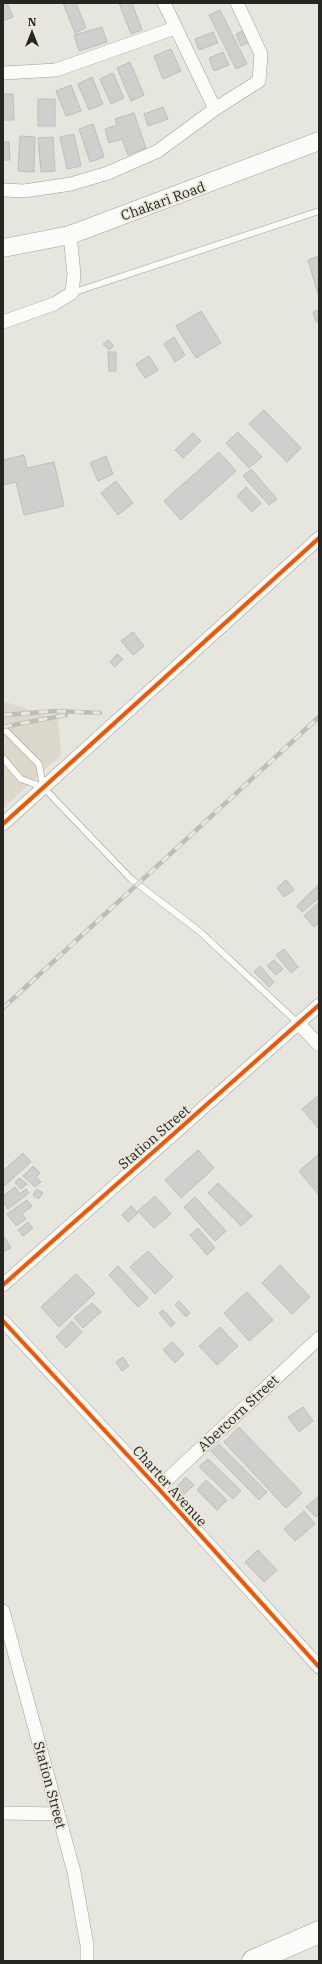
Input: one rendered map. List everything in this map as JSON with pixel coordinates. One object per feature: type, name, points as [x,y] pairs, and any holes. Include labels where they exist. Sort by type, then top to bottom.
[{"type":"highway","points":[[253,1961],[319,1932]]},
{"type":"main road","name":"Chakari Road","points":[[3,248],[70,235],[319,141]]},
{"type":"street","points":[[164,3],[215,109]]},
{"type":"street","points":[[3,190],[24,190],[71,184],[108,173],[158,151],[215,109],[259,81],[261,54],[236,3]]},
{"type":"street","points":[[3,73],[56,70],[175,28]]},
{"type":"street","points":[[3,322],[54,304],[72,293],[74,274],[70,235]]},
{"type":"street","points":[[3,824],[319,538]]},
{"type":"street","name":"Station Street","points":[[3,1285],[319,1005]]},
{"type":"street","points":[[299,1024],[319,1045]]},
{"type":"street","name":"Charter Avenue","points":[[3,1321],[158,1488],[318,1664]]},
{"type":"street","name":"Abercorn Street","points":[[158,1488],[319,1338]]},
{"type":"street","name":"Station Street","points":[[3,1611],[74,1872],[87,1945],[87,1961]]},
{"type":"street","points":[[3,1813],[58,1814]]},
{"type":"lane","points":[[72,293],[319,211]]},
{"type":"lane","points":[[3,728],[39,764],[43,787]]},
{"type":"lane","points":[[3,758],[21,779],[43,787],[132,879],[199,931],[299,1024]]},
{"type":"shaded area","points":[[3,701],[58,719],[61,755],[3,808]]},
{"type":"building","points":[[3,3],[7,3],[13,17],[3,21]]},
{"type":"building","points":[[63,3],[76,3],[86,28],[75,33]]},
{"type":"building","points":[[119,3],[132,3],[142,30],[131,34]]},
{"type":"building","points":[[220,10],[247,64],[236,69],[209,15]]},
{"type":"building","points":[[102,27],[107,42],[79,51],[74,35]]},
{"type":"building","points":[[245,30],[250,42],[241,46],[236,34]]},
{"type":"building","points":[[213,32],[218,43],[199,50],[195,39]]},
{"type":"building","points":[[171,49],[181,71],[163,79],[154,56]]},
{"type":"building","points":[[223,52],[229,65],[214,71],[209,58]]},
{"type":"building","points":[[130,62],[144,95],[131,101],[117,68]]},
{"type":"building","points":[[113,73],[124,98],[111,104],[100,79]]},
{"type":"building","points":[[92,77],[103,104],[89,110],[78,84]]},
{"type":"building","points":[[71,85],[81,111],[66,116],[56,91]]},
{"type":"building","points":[[3,94],[13,94],[14,120],[3,120]]},
{"type":"building","points":[[38,99],[55,99],[55,126],[38,126]]},
{"type":"building","points":[[163,107],[168,119],[148,126],[144,114]]},
{"type":"building","points":[[134,113],[146,148],[128,155],[122,139],[109,143],[105,129],[117,125],[115,119]]},
{"type":"building","points":[[93,124],[104,157],[90,162],[79,129]]},
{"type":"building","points":[[74,134],[81,166],[67,169],[60,137]]},
{"type":"building","points":[[20,136],[35,137],[34,172],[18,171]]},
{"type":"building","points":[[53,137],[55,171],[41,172],[38,138]]},
{"type":"building","points":[[3,142],[9,142],[10,160],[3,160]]},
{"type":"building","points":[[319,256],[319,297],[308,260]]},
{"type":"building","points":[[319,310],[319,321],[316,322],[313,312]]},
{"type":"building","points":[[201,311],[221,343],[196,358],[176,326]]},
{"type":"building","points":[[174,337],[185,355],[175,362],[164,344]]},
{"type":"building","points":[[108,340],[114,346],[109,350],[103,344]]},
{"type":"building","points":[[108,352],[116,352],[116,371],[109,371]]},
{"type":"building","points":[[149,356],[158,370],[145,378],[136,364]]},
{"type":"building","points":[[264,410],[301,448],[287,462],[249,424]]},
{"type":"building","points":[[238,432],[262,457],[249,468],[226,443]]},
{"type":"building","points":[[193,433],[201,441],[183,458],[175,450]]},
{"type":"building","points":[[219,452],[236,471],[181,520],[164,501]]},
{"type":"building","points":[[24,455],[27,468],[54,462],[64,506],[24,515],[16,482],[3,485],[3,460]]},
{"type":"building","points":[[106,456],[113,474],[98,481],[90,463]]},
{"type":"building","points":[[251,469],[277,499],[269,505],[243,476]]},
{"type":"building","points":[[116,481],[133,503],[118,515],[101,493]]},
{"type":"building","points":[[246,487],[261,503],[252,512],[237,496]]},
{"type":"building","points":[[133,632],[144,646],[133,655],[121,641]]},
{"type":"building","points":[[117,654],[123,659],[115,667],[110,662]]},
{"type":"building","points":[[286,880],[294,890],[284,897],[277,888]]},
{"type":"building","points":[[319,884],[319,898],[302,912],[297,906]]},
{"type":"building","points":[[319,902],[319,923],[314,927],[304,916]]},
{"type":"building","points":[[284,949],[298,967],[291,973],[276,955]]},
{"type":"building","points":[[274,960],[283,969],[276,975],[267,966]]},
{"type":"building","points":[[260,966],[274,982],[269,987],[254,972]]},
{"type":"building","points":[[319,1095],[319,1129],[302,1109]]},
{"type":"building","points":[[198,1150],[214,1168],[181,1198],[165,1180]]},
{"type":"building","points":[[23,1153],[31,1162],[3,1187],[3,1171]]},
{"type":"building","points":[[319,1154],[319,1195],[299,1171]]},
{"type":"building","points":[[33,1166],[40,1173],[36,1177],[41,1182],[35,1187],[23,1176]]},
{"type":"building","points":[[20,1178],[27,1184],[21,1189],[15,1182]]},
{"type":"building","points":[[218,1183],[252,1216],[241,1226],[208,1193]]},
{"type":"building","points":[[15,1187],[20,1194],[26,1189],[29,1193],[8,1209],[3,1202],[3,1196]]},
{"type":"building","points":[[37,1189],[43,1193],[38,1199],[33,1195]]},
{"type":"building","points":[[155,1196],[171,1214],[154,1228],[138,1211]]},
{"type":"building","points":[[195,1197],[226,1231],[215,1241],[184,1207]]},
{"type":"building","points":[[27,1200],[32,1206],[22,1214],[26,1219],[16,1226],[7,1214]]},
{"type":"building","points":[[131,1206],[138,1213],[128,1222],[122,1215]]},
{"type":"building","points":[[28,1222],[33,1228],[23,1236],[18,1230]]},
{"type":"building","points":[[198,1228],[215,1248],[207,1255],[190,1235]]},
{"type":"building","points":[[3,1235],[11,1248],[3,1252]]},
{"type":"building","points":[[148,1251],[173,1277],[155,1294],[130,1267]]},
{"type":"building","points":[[280,1265],[310,1297],[292,1314],[262,1283]]},
{"type":"building","points":[[118,1266],[148,1298],[138,1307],[109,1275]]},
{"type":"building","points":[[76,1274],[95,1293],[59,1327],[41,1307]]},
{"type":"building","points":[[247,1292],[273,1320],[249,1341],[224,1313]]},
{"type":"building","points":[[179,1301],[190,1313],[186,1317],[175,1305]]},
{"type":"building","points":[[92,1303],[101,1312],[83,1328],[74,1318]]},
{"type":"building","points":[[163,1310],[175,1323],[171,1327],[159,1313]]},
{"type":"building","points":[[72,1321],[82,1332],[66,1348],[56,1337]]},
{"type":"building","points":[[220,1327],[238,1346],[217,1365],[199,1346]]},
{"type":"building","points":[[172,1342],[184,1354],[175,1363],[163,1350]]},
{"type":"building","points":[[123,1357],[129,1366],[122,1371],[116,1362]]},
{"type":"building","points":[[303,1407],[313,1421],[299,1432],[288,1417]]},
{"type":"building","points":[[239,1427],[302,1493],[286,1508],[224,1442]]},
{"type":"building","points":[[219,1444],[267,1492],[259,1500],[211,1451]]},
{"type":"building","points":[[208,1459],[241,1491],[233,1499],[199,1467]]},
{"type":"building","points":[[186,1477],[194,1485],[182,1496],[174,1489]]},
{"type":"building","points":[[206,1480],[227,1500],[217,1510],[197,1490]]},
{"type":"building","points":[[319,1496],[319,1514],[316,1517],[306,1507]]},
{"type":"building","points":[[304,1511],[315,1524],[295,1541],[284,1529]]},
{"type":"building","points":[[258,1550],[277,1570],[264,1582],[245,1562]]},
{"type":"railway","points":[[3,715],[56,711],[100,713]]},
{"type":"railway","points":[[3,727],[66,715]]},
{"type":"railway","points":[[3,1008],[319,717]]},
{"type":"cycle path","points":[[3,824],[319,538]]},
{"type":"cycle path","points":[[3,1285],[319,1005]]},
{"type":"cycle path","points":[[3,1321],[158,1488],[319,1667]]}]
